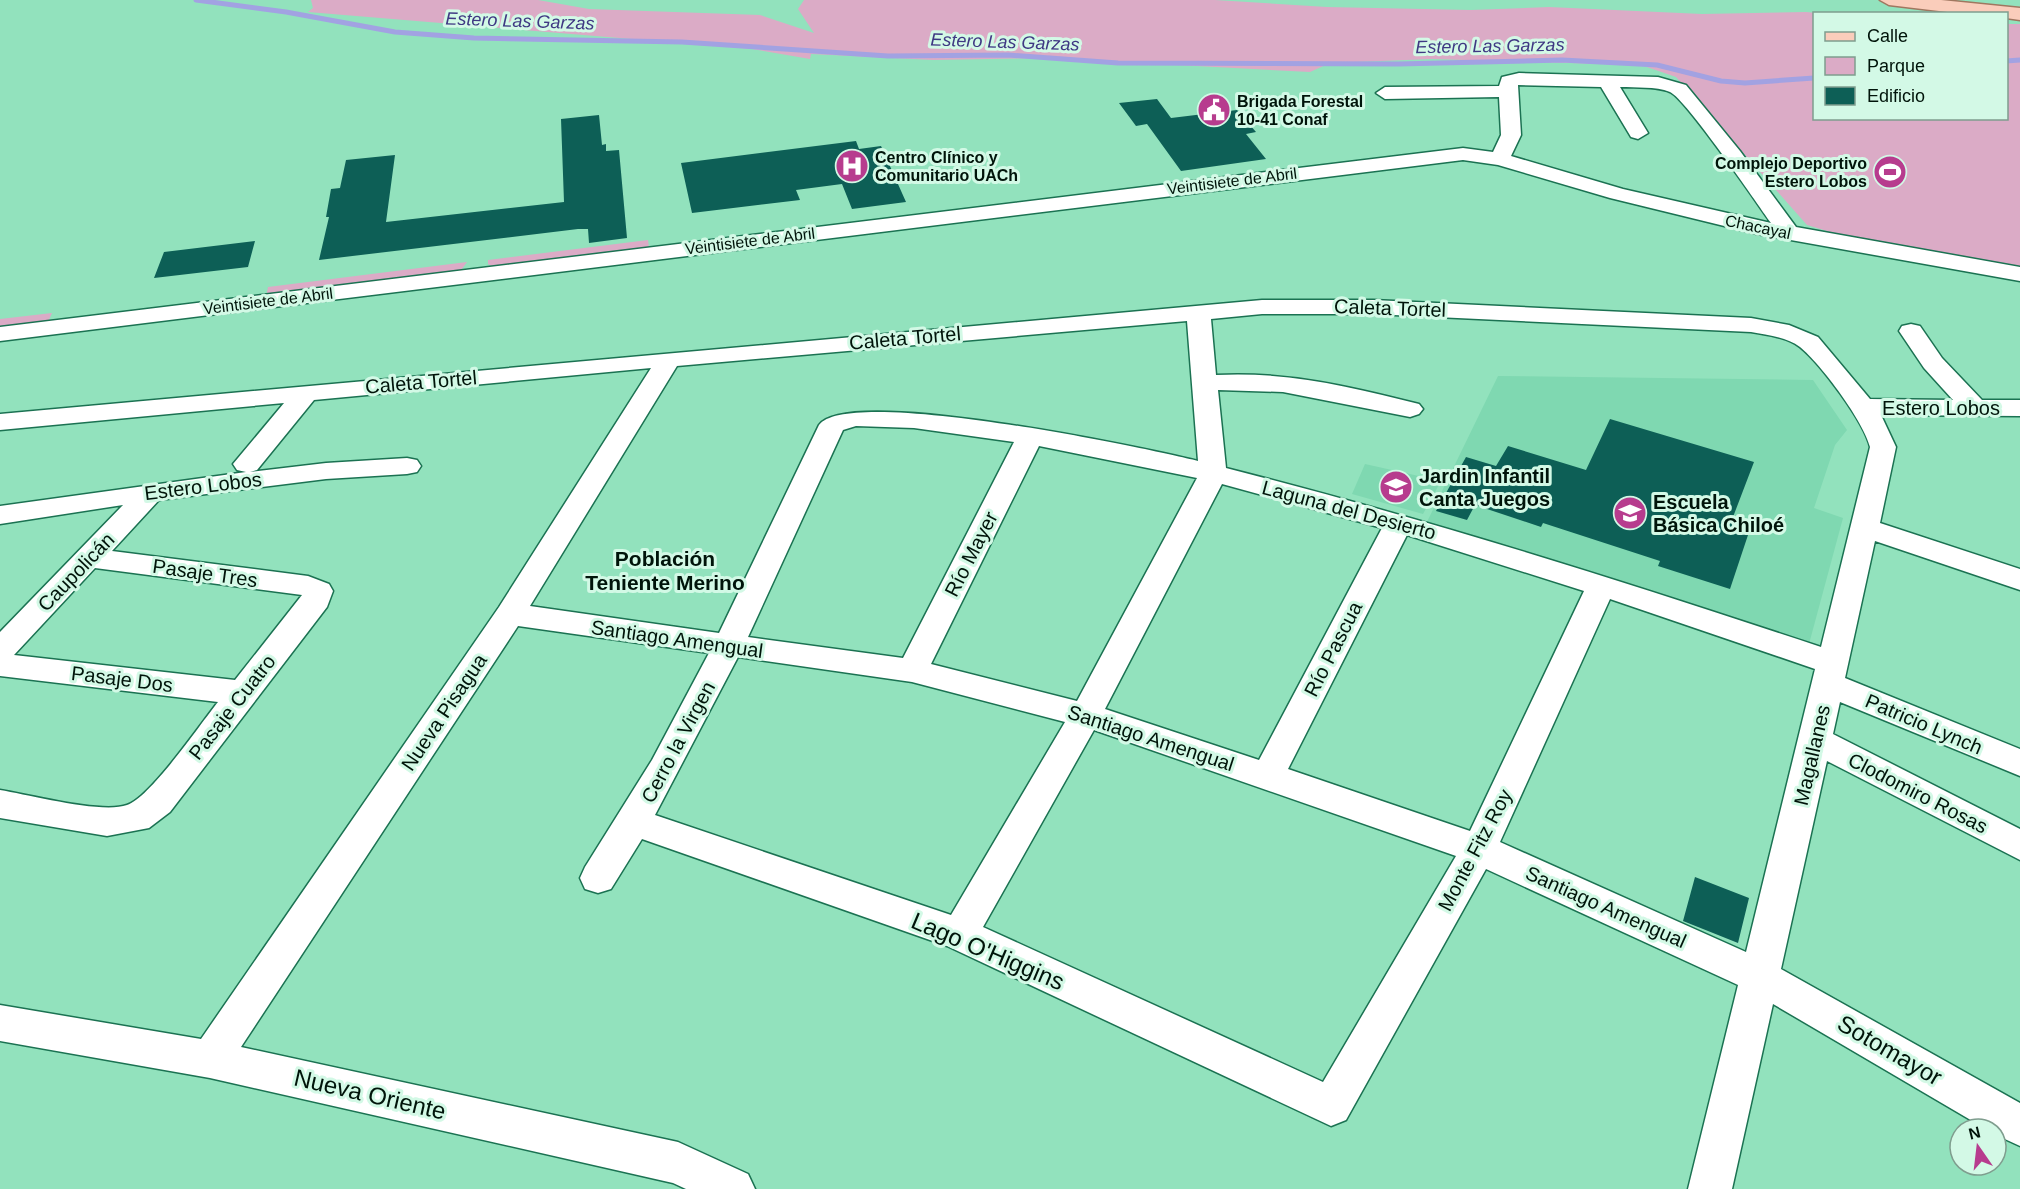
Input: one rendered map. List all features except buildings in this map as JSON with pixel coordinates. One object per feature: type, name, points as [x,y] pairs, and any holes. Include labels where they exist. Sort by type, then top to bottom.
[{"type":"main road","points":[[1889,0],[2001,12]]},
{"type":"street","points":[[1500,159],[1511,135],[1509,81],[1519,79],[1658,83],[1679,89],[1732,155],[1789,233]]},
{"type":"street","points":[[1607,82],[1638,133]]},
{"type":"street","points":[[1385,93],[1508,91]]},
{"type":"street","name":"Veintisiete de Abril","points":[[0,334],[1442,155],[1480,155],[1500,159]]},
{"type":"street","name":"Chacayal","points":[[1500,159],[1617,194],[1789,233],[2020,274]]},
{"type":"street","name":"Caleta Tortel","points":[[0,422],[1198,311],[1305,306],[1751,325],[1785,330],[1809,342]]},
{"type":"street","points":[[960,934],[1086,715],[1213,474],[1198,311]]},
{"type":"street","points":[[1911,331],[1933,363],[1975,408]]},
{"type":"street","name":"Magallanes","points":[[1710,1189],[1759,976],[1817,741],[1830,673],[1866,528],[1883,447],[1883,436],[1809,342]]},
{"type":"street","name":"Nueva Pisagua","points":[[210,1059],[510,614],[669,359]]},
{"type":"street","points":[[1206,383],[1261,382],[1316,388],[1410,409]]},
{"type":"street","points":[[247,464],[306,393]]},
{"type":"street","name":"Estero Lobos","points":[[1862,407],[2020,408]]},
{"type":"street","name":"Laguna del Desierto","points":[[851,419],[910,421],[1121,452],[1399,522],[1602,585],[1830,673]]},
{"type":"street","name":"Cerro la Virgen","points":[[598,878],[635,822],[728,647],[832,425],[837,421],[851,419]]},
{"type":"street","name":"Río Mayer","points":[[912,671],[1029,437]]},
{"type":"street","name":"Estero Lobos","points":[[0,515],[151,492],[326,471],[407,466]]},
{"type":"street","name":"Caupolicán","points":[[0,651],[91,558],[151,492]]},
{"type":"street","name":"Río Pascua","points":[[1268,776],[1399,522]]},
{"type":"street","points":[[1866,528],[2020,580]]},
{"type":"street","name":"Pasaje Tres","points":[[91,558],[308,586],[318,591]]},
{"type":"street","name":"Monte Fitz Roy","points":[[1331,1106],[1479,849],[1602,585]]},
{"type":"street","name":"Pasaje Cuatro","points":[[0,804],[106,822],[137,818],[158,802],[316,600],[318,591]]},
{"type":"street","name":"Santiago Amengual","points":[[510,614],[728,647],[912,671],[1086,715],[1479,849],[1759,976]]},
{"type":"street","name":"Pasaje Dos","points":[[0,665],[243,693]]},
{"type":"street","name":"Patricio Lynch","points":[[1830,673],[2020,764]]},
{"type":"street","name":"Clodomiro Rosas","points":[[1817,741],[2020,846]]},
{"type":"street","name":"Lago O'Higgins","points":[[635,822],[960,934],[1331,1106]]},
{"type":"street","name":"Sotomayor","points":[[1759,976],[2020,1126]]},
{"type":"street","name":"Nueva Oriente","points":[[0,1023],[210,1059],[678,1163],[733,1189]]},
{"type":"shaded area","name":"Escuela Básica Chiloé","points":[[1498,376],[1813,380],[1847,430],[1835,445],[1814,508],[1843,518],[1809,644],[1426,524]]},
{"type":"shaded area","name":"Jardin Infantil Canta Juegos","points":[[1365,464],[1441,481],[1423,514],[1352,494]]},
{"type":"green space","points":[[311,0],[538,0],[589,9],[760,15],[814,33],[798,9],[804,0],[1215,0],[1327,7],[1471,10],[1549,7],[1702,14],[1806,12],[1813,13],[1813,120],[2008,120],[2008,24],[2020,24],[2020,267],[1837,234],[1807,225],[1676,77],[1641,65],[1432,59],[1330,63],[1310,72],[1046,58],[933,60],[811,54],[810,59],[752,49],[308,12],[313,8]]},
{"type":"green space","points":[[648,240],[649,247],[644,251],[495,268],[488,264],[488,260]]},
{"type":"green space","points":[[467,262],[459,273],[266,297],[268,287]]},
{"type":"green space","points":[[52,313],[47,324],[0,330],[0,319]]},
{"type":"waterway","name":"Estero Las Garzas","points":[[196,0],[286,12],[395,32],[474,38],[682,42],[888,56],[1008,55],[1118,63],[1398,64],[1562,60],[1657,65],[1721,81],[1745,83],[1813,78]]},
{"type":"waterway","name":"Estero Las Garzas","points":[[2008,61],[2020,60]]},
{"type":"place","name":"Brigada Forestal 10-41 Conaf","points":[[1214,110]]},
{"type":"place","name":"Centro Clínico y Comunitario UACh","points":[[852,166]]},
{"type":"place","name":"Complejo Deportivo Estero Lobos","points":[[1890,172]]},
{"type":"place","name":"Jardin Infantil Canta Juegos","points":[[1396,487]]},
{"type":"place","name":"Escuela Básica Chiloé","points":[[1630,513]]},
{"type":"district","name":"Población Teniente Merino","points":[[665,570]]}]
